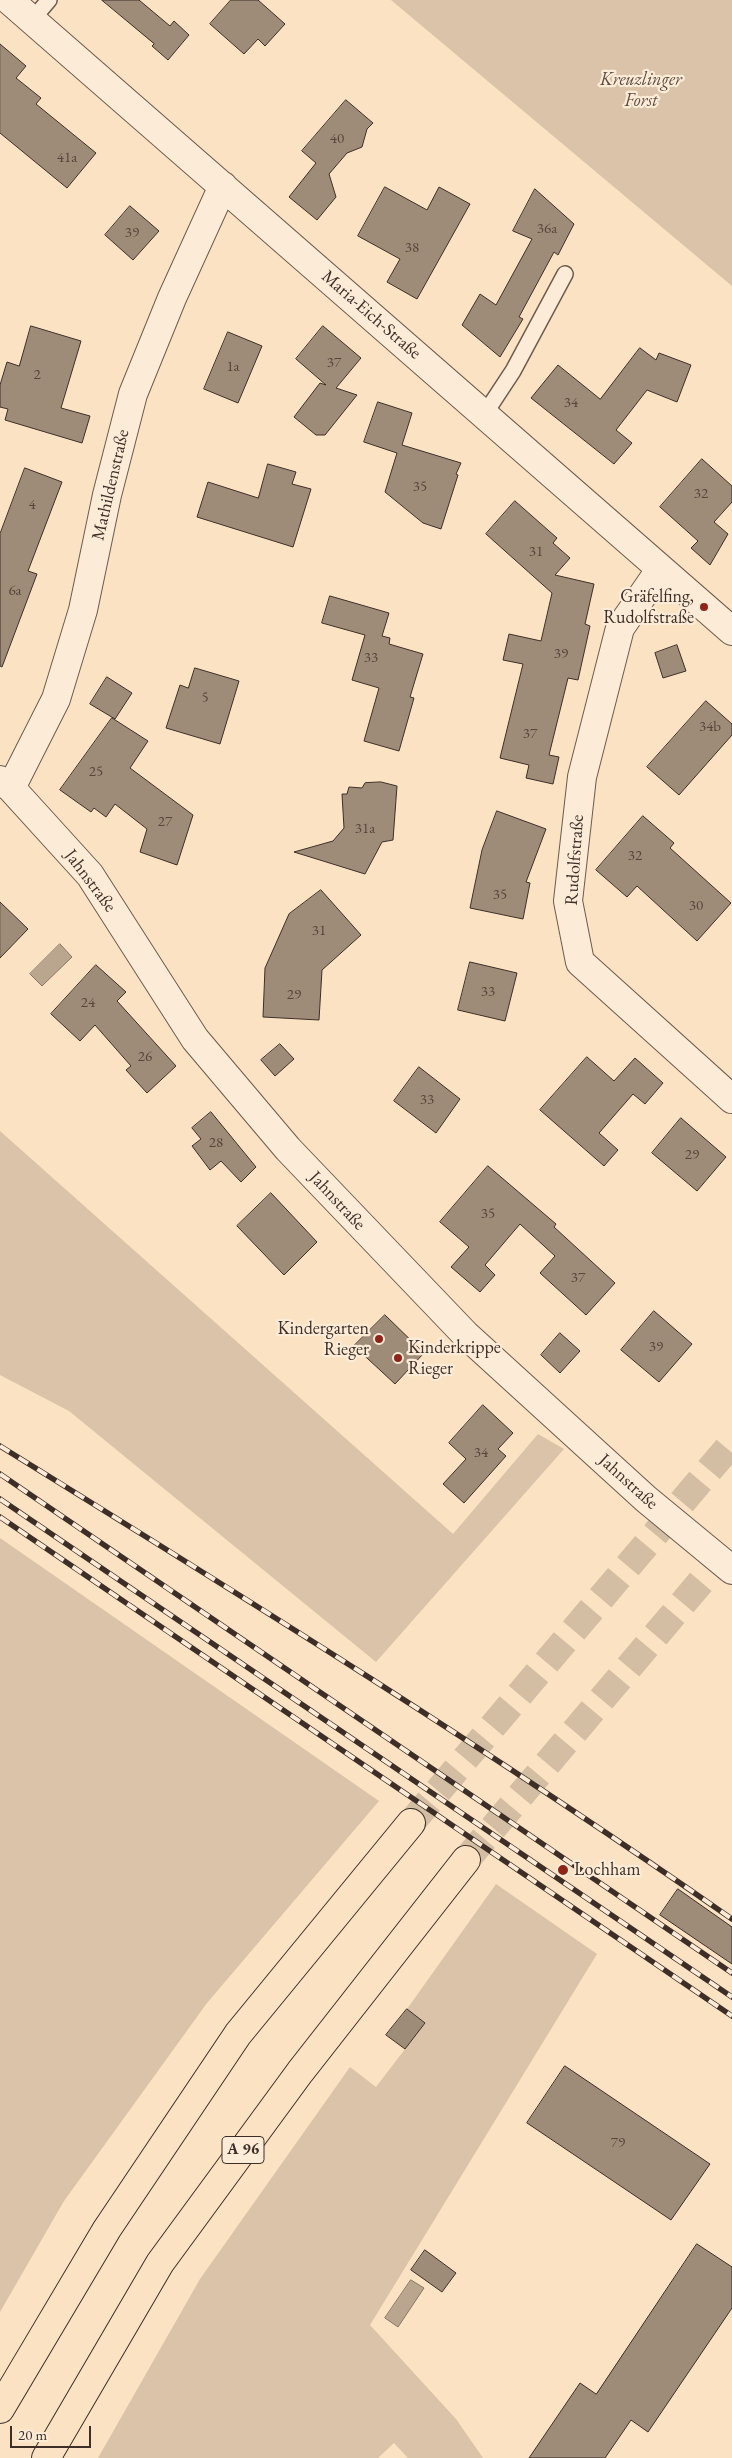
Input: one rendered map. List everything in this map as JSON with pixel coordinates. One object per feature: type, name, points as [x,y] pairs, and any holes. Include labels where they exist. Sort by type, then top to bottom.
[{"type":"highway","points":[[0,2409],[107,2229],[238,2034],[411,1823]]},
{"type":"highway","name":"A 96","points":[[46,2458],[160,2263],[300,2072],[466,1860]]},
{"type":"street","name":"Maria-Eich-Straße","points":[[9,0],[40,10],[223,186],[732,631]]},
{"type":"street","name":"Mathildenstraße","points":[[5,784],[56,699],[83,610],[107,495],[133,394],[172,298],[223,186]]},
{"type":"street","name":"Rudolfstraße","points":[[660,570],[620,628],[582,777],[568,901],[580,962],[732,1099]]},
{"type":"street","name":"Jahnstraße","points":[[5,784],[90,875],[195,1039],[288,1149],[465,1334],[646,1499],[732,1570]]},
{"type":"lane","points":[[484,415],[513,371],[565,274]]},
{"type":"green space","name":"Kreuzlinger Forst","points":[[391,0],[732,0],[732,286]]},
{"type":"green space","points":[[0,1131],[453,1534],[538,1434],[564,1449],[376,1662],[69,1411],[0,1375]]},
{"type":"green space","points":[[0,1538],[379,1801],[207,2003],[64,2201],[0,2312]]},
{"type":"green space","points":[[496,1884],[597,1954],[370,2325],[456,2419],[483,2458],[408,2458],[394,2443],[378,2458],[98,2458],[200,2279],[350,2067],[376,2087],[425,2023],[407,2009]]},
{"type":"shaded area","points":[[60,944],[72,957],[42,986],[30,974]]},
{"type":"shaded area","points":[[411,2280],[424,2288],[398,2327],[385,2318]]},
{"type":"building","points":[[102,0],[139,0],[170,26],[174,21],[189,35],[168,60],[152,46],[154,44]]},
{"type":"building","points":[[231,0],[258,0],[285,24],[265,46],[258,39],[244,54],[210,24]]},
{"type":"building","points":[[0,44],[26,66],[16,78],[41,98],[36,104],[96,153],[67,188],[0,133]]},
{"type":"building","points":[[346,100],[373,123],[367,129],[362,147],[347,153],[329,174],[336,197],[317,220],[289,197],[316,163],[302,151]]},
{"type":"building","points":[[385,187],[427,210],[439,187],[470,204],[417,299],[387,282],[400,259],[358,236]]},
{"type":"building","points":[[535,189],[574,224],[558,255],[554,252],[519,317],[523,319],[500,357],[462,325],[480,294],[496,305],[532,239],[513,231]]},
{"type":"building","points":[[130,206],[159,231],[133,260],[105,235]]},
{"type":"building","points":[[31,326],[81,341],[61,408],[90,416],[82,443],[5,420],[8,409],[0,407],[0,385],[7,362],[19,366]]},
{"type":"building","points":[[323,326],[361,358],[336,388],[357,395],[325,435],[316,435],[294,417],[320,383],[326,385],[296,359]]},
{"type":"building","points":[[228,332],[262,346],[238,403],[204,389]]},
{"type":"building","points":[[640,348],[656,360],[659,353],[691,365],[677,402],[647,390],[616,430],[632,443],[614,464],[531,398],[558,365],[600,399]]},
{"type":"building","points":[[378,402],[412,413],[402,445],[461,463],[456,474],[458,475],[441,529],[423,523],[385,492],[397,453],[364,442]]},
{"type":"building","points":[[702,459],[732,486],[732,502],[714,522],[728,534],[710,565],[691,548],[698,541],[660,507]]},
{"type":"building","points":[[268,464],[296,472],[292,484],[311,489],[293,547],[197,517],[208,482],[258,498]]},
{"type":"building","points":[[25,468],[62,482],[28,571],[37,574],[2,667],[0,666],[0,534]]},
{"type":"building","points":[[515,501],[557,538],[553,543],[570,558],[555,575],[594,584],[585,624],[590,626],[578,680],[568,678],[549,755],[559,757],[553,784],[526,778],[529,765],[500,758],[523,664],[503,660],[509,634],[541,641],[552,593],[486,534]]},
{"type":"building","points":[[330,596],[389,613],[382,636],[390,638],[389,644],[423,654],[410,697],[414,698],[399,751],[364,741],[379,688],[352,680],[365,635],[322,623]]},
{"type":"building","points":[[677,645],[686,671],[663,678],[655,653]]},
{"type":"building","points":[[195,668],[239,681],[220,744],[166,728],[180,685],[188,688]]},
{"type":"building","points":[[107,677],[132,693],[115,719],[90,704]]},
{"type":"building","points":[[706,701],[732,724],[732,735],[679,795],[647,767]]},
{"type":"building","points":[[112,718],[148,741],[130,768],[193,815],[177,865],[140,852],[147,829],[115,804],[106,817],[94,808],[91,812],[60,790]]},
{"type":"building","points":[[381,782],[397,786],[393,840],[382,842],[365,874],[294,852],[333,841],[344,828],[342,794],[347,794],[349,787],[362,788],[365,783]]},
{"type":"building","points":[[497,811],[546,829],[526,882],[530,883],[523,919],[470,908],[482,850]]},
{"type":"building","points":[[643,816],[674,843],[670,848],[731,903],[697,941],[637,886],[627,897],[596,870]]},
{"type":"building","points":[[321,890],[361,935],[322,970],[319,1020],[263,1017],[265,968],[289,914]]},
{"type":"building","points":[[0,902],[28,929],[0,958]]},
{"type":"building","points":[[470,962],[517,973],[505,1021],[458,1010]]},
{"type":"building","points":[[96,965],[126,992],[117,1001],[176,1066],[147,1093],[126,1070],[131,1066],[95,1025],[80,1041],[51,1014]]},
{"type":"building","points":[[280,1044],[294,1059],[275,1076],[261,1060]]},
{"type":"building","points":[[587,1057],[614,1081],[635,1058],[663,1083],[645,1104],[633,1094],[599,1133],[618,1150],[604,1166],[540,1110]]},
{"type":"building","points":[[419,1067],[460,1099],[436,1133],[394,1101]]},
{"type":"building","points":[[211,1112],[256,1167],[241,1182],[221,1161],[210,1170],[192,1146],[201,1139],[192,1128]]},
{"type":"building","points":[[681,1118],[726,1157],[697,1191],[652,1153]]},
{"type":"building","points":[[488,1166],[556,1224],[554,1227],[615,1283],[586,1315],[540,1273],[555,1256],[520,1224],[485,1265],[495,1275],[480,1292],[451,1267],[469,1247],[440,1222]]},
{"type":"building","points":[[271,1193],[317,1242],[284,1275],[237,1226]]},
{"type":"building","points":[[654,1311],[692,1344],[659,1382],[621,1350]]},
{"type":"building","points":[[385,1315],[424,1353],[395,1384],[354,1346]]},
{"type":"building","points":[[560,1333],[580,1351],[560,1373],[541,1355]]},
{"type":"building","points":[[483,1405],[513,1433],[498,1449],[506,1456],[464,1503],[443,1484],[466,1459],[449,1443]]},
{"type":"building","points":[[678,1889],[732,1927],[732,1964],[660,1915]]},
{"type":"building","points":[[407,2009],[425,2023],[405,2049],[386,2035]]},
{"type":"building","points":[[565,2066],[710,2164],[671,2220],[527,2123]]},
{"type":"building","points":[[697,2244],[732,2267],[732,2308],[648,2432],[631,2420],[605,2458],[529,2458],[580,2383],[596,2394]]},
{"type":"building","points":[[425,2250],[456,2273],[442,2292],[411,2270]]},
{"type":"tunnel","points":[[411,1823],[732,1443]]},
{"type":"tunnel","points":[[466,1860],[732,1545]]},
{"type":"railway","points":[[0,1446],[277,1619],[461,1737],[732,1919]]},
{"type":"railway","points":[[0,1474],[732,1973]]},
{"type":"railway","points":[[0,1499],[732,1997]]},
{"type":"railway","points":[[0,1517],[732,2016]]},
{"type":"place","name":"Gräfelfing, Rudolfstraße","points":[[704,607]]},
{"type":"place","name":"Kindergarten Rieger","points":[[379,1339]]},
{"type":"place","name":"Kinderkrippe Rieger","points":[[398,1358]]},
{"type":"place","name":"Lochham","points":[[563,1870]]}]
